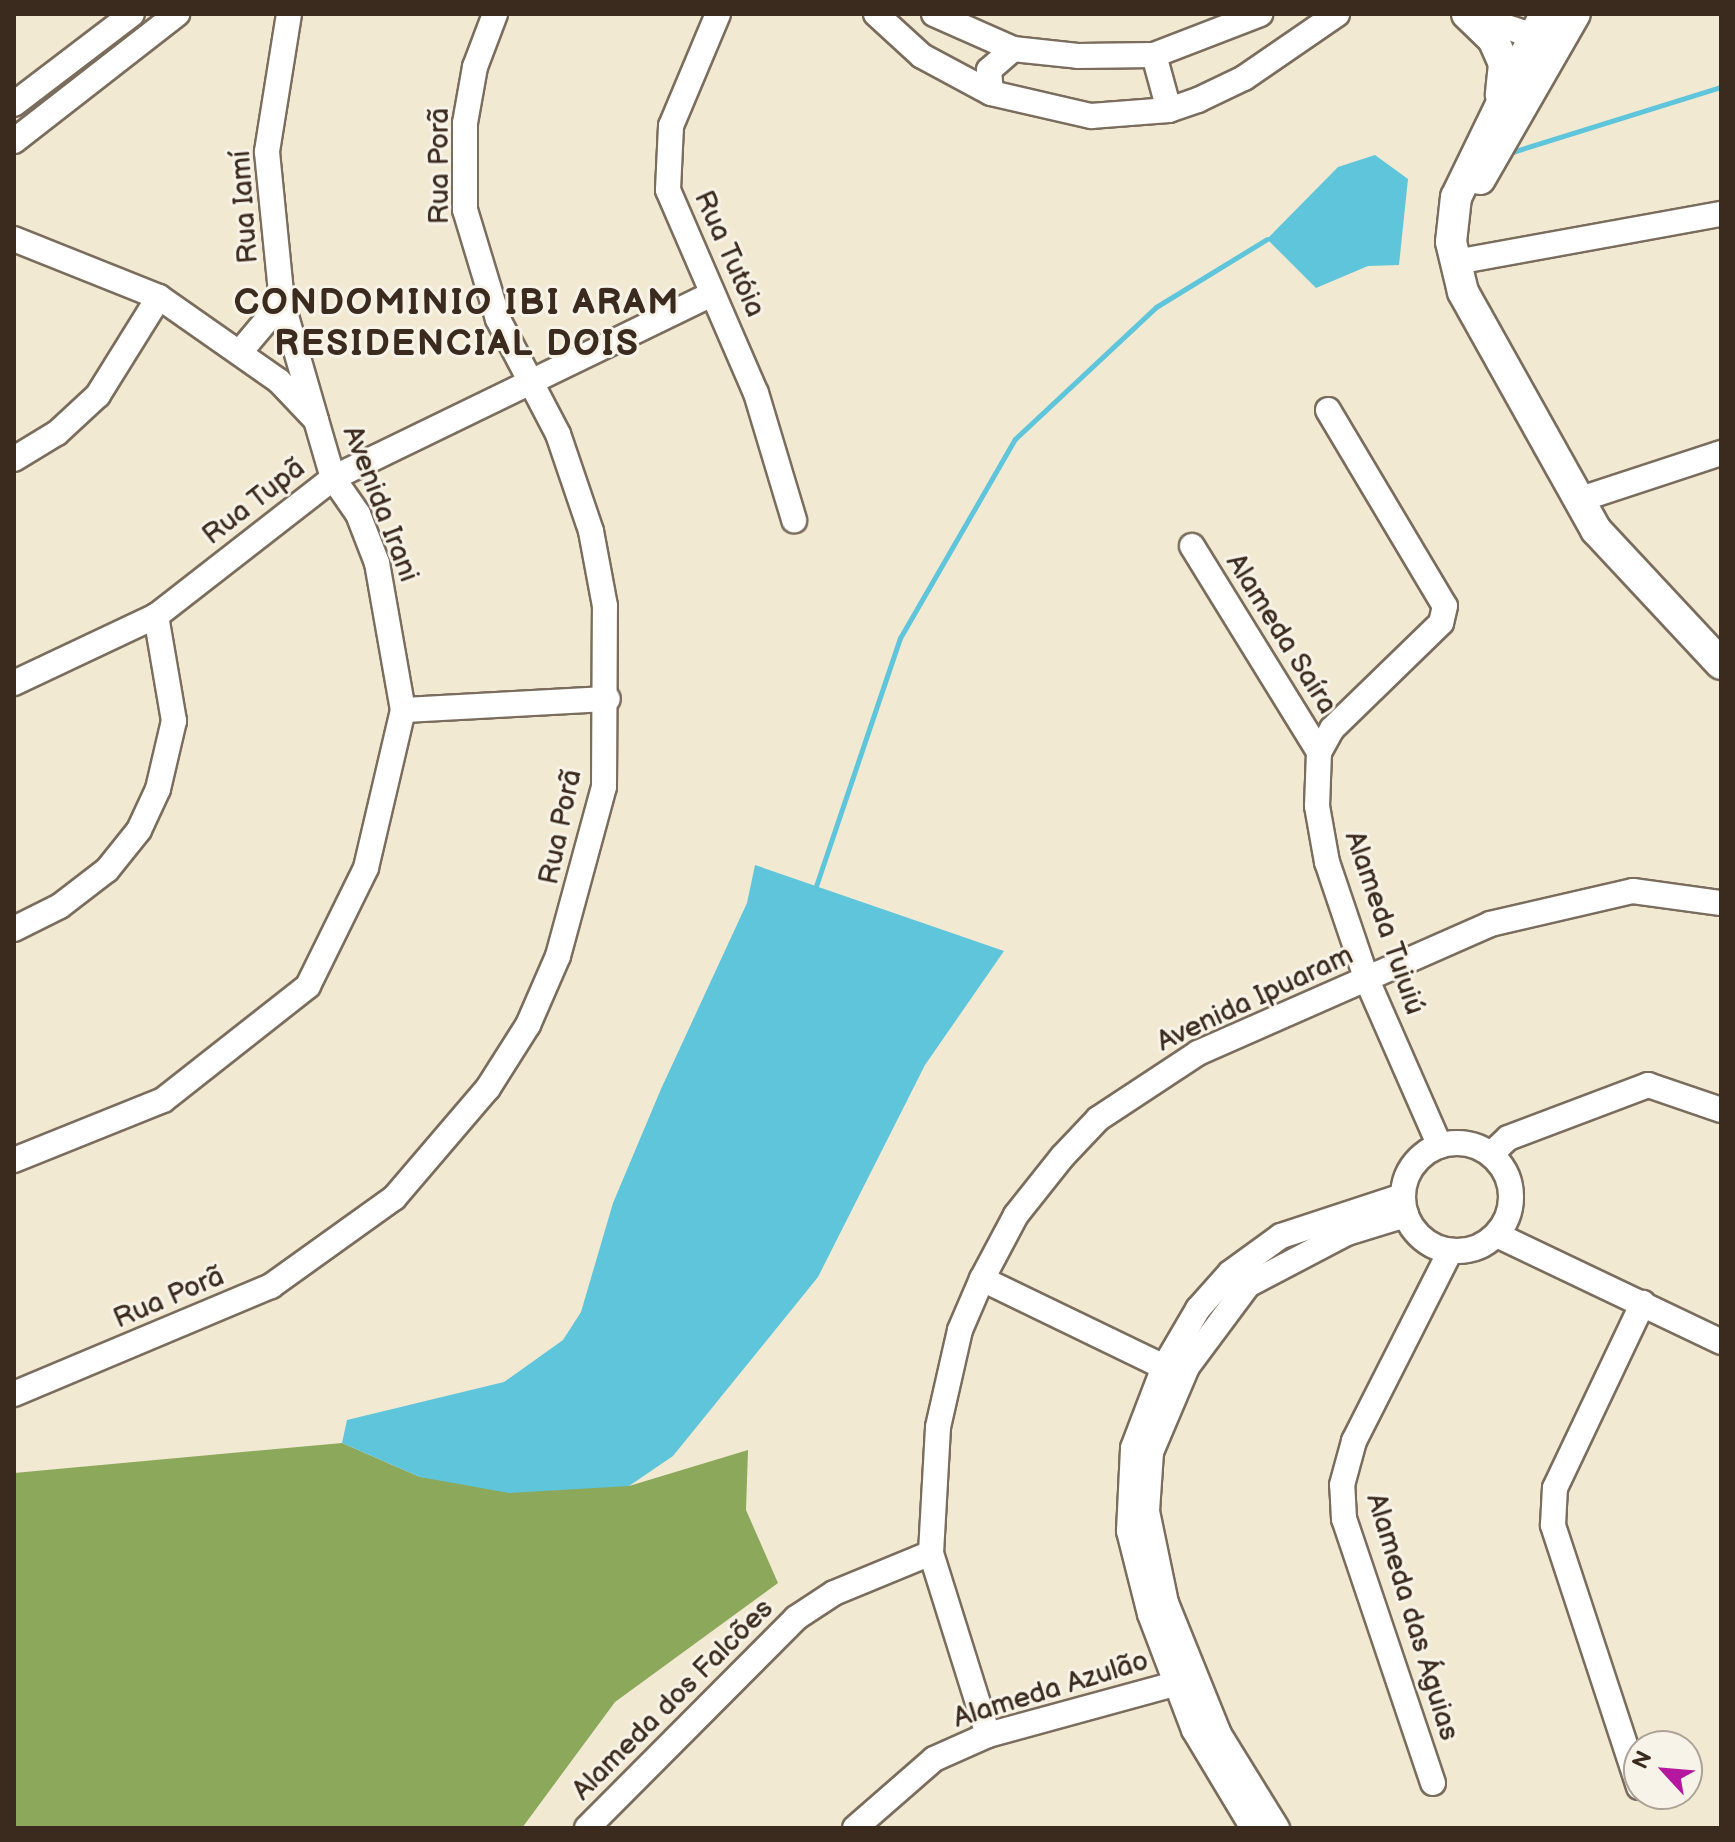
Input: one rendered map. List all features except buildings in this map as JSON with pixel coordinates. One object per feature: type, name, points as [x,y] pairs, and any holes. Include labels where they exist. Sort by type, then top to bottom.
[{"type":"main road","points":[[1467,14],[1493,39],[1504,64],[1501,98]]},
{"type":"main road","points":[[1553,25],[1501,98],[1456,197],[1454,252],[1488,343],[1578,500],[1618,557],[1721,664]]},
{"type":"main road","points":[[1454,252],[1553,25]]},
{"type":"street","points":[[17,121],[132,14]]},
{"type":"street","points":[[17,121],[177,14]]},
{"type":"street","name":"Rua Iamí","points":[[289,14],[267,152],[282,302],[316,420]]},
{"type":"street","name":"Rua Porã","points":[[14,1394],[271,1286],[394,1198],[449,1141],[528,1025],[558,956],[598,827],[608,699],[605,606],[591,531],[532,384],[477,268],[465,210],[465,123],[495,14]]},
{"type":"street","name":"Rua Tutóia","points":[[718,14],[686,80],[664,162],[682,231],[756,393],[794,520]]},
{"type":"street","points":[[876,14],[922,56],[991,93],[1091,116],[1169,110],[1244,78],[1337,14]]},
{"type":"street","points":[[934,14],[1013,49],[1154,55],[1260,14]]},
{"type":"street","points":[[1467,14],[1553,25]]},
{"type":"street","points":[[991,93],[989,70],[1013,49]]},
{"type":"street","points":[[1154,55],[1169,110]]},
{"type":"street","points":[[1454,252],[1721,214]]},
{"type":"street","name":"Avenida Irani","points":[[14,239],[159,297],[240,352],[316,420],[333,478],[358,514],[377,563],[403,710],[366,868],[308,986],[163,1100],[14,1160]]},
{"type":"street","name":"Rua Tupã","points":[[14,683],[156,616],[333,478],[710,295]]},
{"type":"street","points":[[14,459],[57,433],[98,395],[159,297]]},
{"type":"street","points":[[240,352],[282,302]]},
{"type":"street","points":[[1319,752],[1349,710],[1441,623],[1445,606],[1328,410]]},
{"type":"street","points":[[1578,500],[1721,453]]},
{"type":"street","name":"Alameda Saíra","points":[[1192,546],[1319,752]]},
{"type":"street","points":[[14,929],[60,906],[107,870],[139,830],[158,789],[174,721],[156,616]]},
{"type":"street","points":[[403,710],[608,699]]},
{"type":"street","name":"Alameda Tuiuiú","points":[[1319,752],[1320,831],[1367,980],[1440,1146]]},
{"type":"street","name":"Avenida Ipuaram","points":[[988,1735],[931,1553],[945,1381],[982,1279],[1016,1215],[1098,1119],[1198,1053],[1490,924],[1571,901],[1633,891],[1721,903]]},
{"type":"street","points":[[1491,1154],[1508,1138],[1648,1085],[1721,1110]]},
{"type":"street","points":[[1497,1235],[1511,1193],[1491,1154],[1473,1145],[1440,1146],[1412,1167],[1404,1206],[1431,1245],[1450,1252],[1497,1235],[1721,1342]]},
{"type":"street","points":[[1253,1828],[1218,1777],[1184,1682],[1133,1557],[1127,1487],[1164,1367],[1198,1309],[1257,1250],[1404,1206]]},
{"type":"street","points":[[1277,1828],[1184,1682],[1147,1511],[1151,1452],[1174,1395],[1216,1321],[1248,1285],[1404,1206]]},
{"type":"street","name":"Alameda das Águias","points":[[1433,1783],[1344,1519],[1342,1485],[1354,1441],[1450,1252]]},
{"type":"street","points":[[982,1279],[1164,1367]]},
{"type":"street","points":[[1623,1737],[1553,1525],[1555,1488],[1643,1303]]},
{"type":"street","name":"Alameda dos Falcões","points":[[587,1828],[796,1618],[834,1593],[931,1553]]},
{"type":"street","name":"Alameda Azulão","points":[[855,1828],[934,1759],[988,1735],[1184,1682]]},
{"type":"green space","points":[[342,1443],[420,1477],[629,1486],[748,1450],[746,1510],[778,1583],[615,1702],[522,1828],[14,1828],[14,1473]]},
{"type":"water","points":[[1375,155],[1408,179],[1399,265],[1368,266],[1316,288],[1267,239],[1338,167]]},
{"type":"water","points":[[755,865],[1004,951],[925,1065],[818,1277],[673,1456],[629,1486],[509,1493],[420,1477],[342,1443],[347,1420],[504,1382],[563,1340],[581,1312],[613,1203],[661,1089],[747,903]]},
{"type":"waterway","points":[[1509,153],[1721,87]]},
{"type":"waterway","points":[[816,886],[900,638],[1015,439],[1156,307],[1267,239]]},
{"type":"district","name":"CONDOMINIO IBI ARAM RESIDENCIAL DOIS","points":[[457,324]]}]
